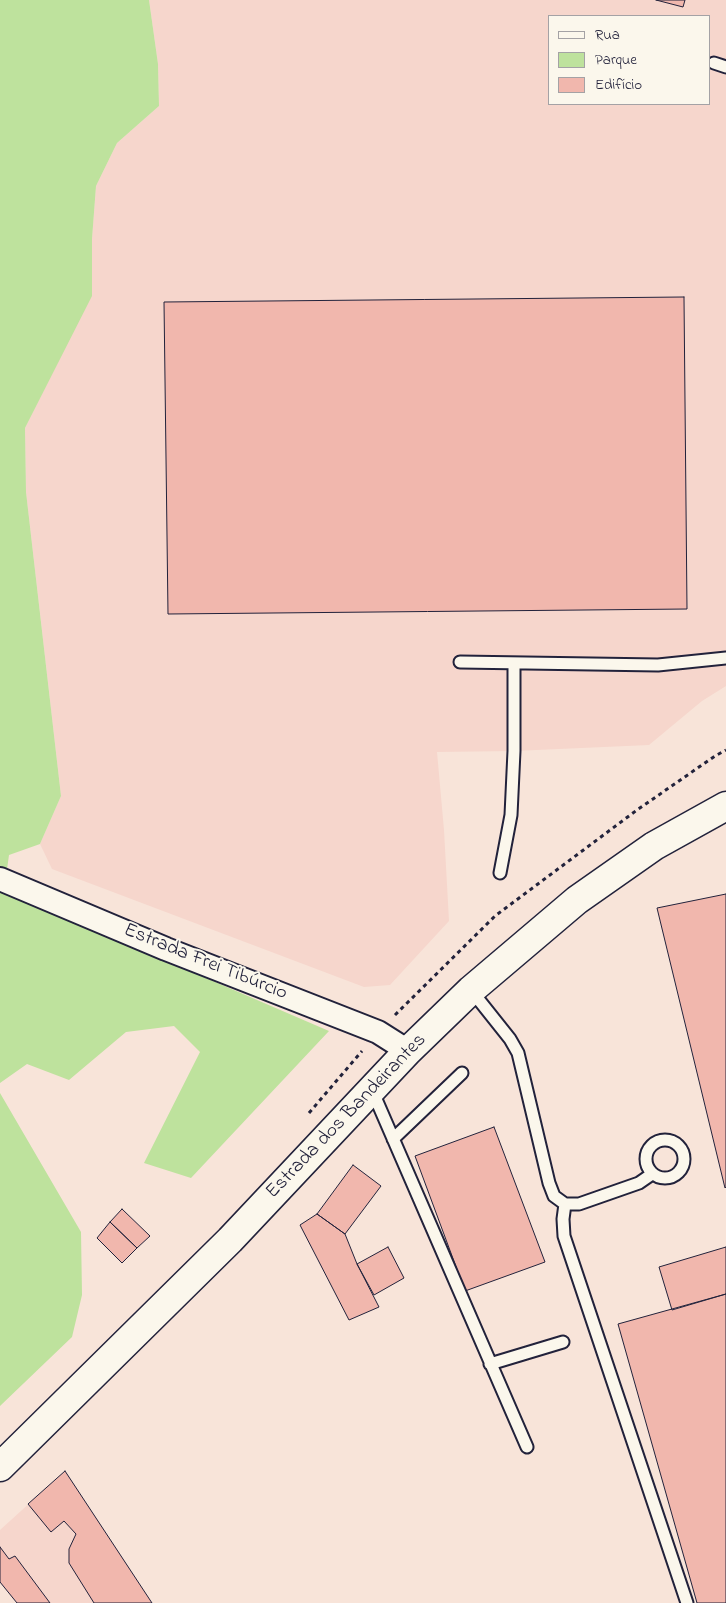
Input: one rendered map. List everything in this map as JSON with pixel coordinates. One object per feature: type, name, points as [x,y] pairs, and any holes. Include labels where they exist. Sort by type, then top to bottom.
[{"type":"main road","name":"Estrada dos Bandeirantes","points":[[0,1467],[223,1246],[408,1051],[471,990],[577,900],[654,846],[726,806]]},
{"type":"street","name":"Estrada Frei Tibúrcio","points":[[0,879],[166,949],[378,1032],[408,1051]]},
{"type":"lane","points":[[714,63],[726,67]]},
{"type":"lane","points":[[460,662],[658,665],[726,658]]},
{"type":"lane","points":[[500,873],[511,815],[514,751],[514,663]]},
{"type":"lane","points":[[471,990],[510,1039],[518,1053],[549,1183],[554,1196],[565,1204],[579,1204],[638,1183],[652,1174]]},
{"type":"lane","points":[[393,1139],[462,1073]]},
{"type":"lane","points":[[372,1090],[527,1447]]},
{"type":"lane","points":[[565,1204],[563,1219],[564,1236],[687,1603]]},
{"type":"lane","points":[[490,1364],[563,1342]]},
{"type":"shaded area","points":[[149,0],[726,0],[726,686],[702,701],[649,745],[514,751],[437,752],[449,921],[390,985],[364,987],[52,869],[40,844],[61,796],[26,492],[25,428],[51,375],[92,239],[96,186],[117,143],[159,106],[158,64]]},
{"type":"shaded area","points":[[65,1471],[152,1603],[17,1603],[0,1582],[0,1530]]},
{"type":"green space","points":[[0,0],[149,0],[158,64],[159,106],[117,143],[96,186],[92,239],[92,296],[25,428],[26,492],[61,796],[40,844],[9,855],[4,891],[329,1031],[191,1178],[144,1163],[200,1052],[174,1026],[126,1032],[69,1080],[27,1064],[0,1083]]},
{"type":"green space","points":[[0,1093],[81,1232],[82,1295],[72,1337],[0,1406]]},
{"type":"building","points":[[656,0],[685,0],[683,7]]},
{"type":"building","points":[[684,297],[687,609],[168,614],[164,302]]},
{"type":"building","points":[[726,894],[726,1187],[725,1188],[657,908]]},
{"type":"building","points":[[494,1127],[545,1262],[465,1291],[415,1156]]},
{"type":"building","points":[[353,1165],[381,1186],[345,1234],[317,1214]]},
{"type":"building","points":[[122,1209],[150,1236],[137,1248],[110,1222]]},
{"type":"building","points":[[317,1214],[345,1234],[357,1264],[379,1307],[349,1320],[300,1225]]},
{"type":"building","points":[[110,1222],[137,1248],[122,1263],[97,1238]]},
{"type":"building","points":[[388,1247],[404,1278],[374,1295],[357,1264]]},
{"type":"building","points":[[726,1247],[726,1294],[672,1310],[659,1267]]},
{"type":"building","points":[[726,1294],[726,1603],[697,1603],[618,1324]]},
{"type":"building","points":[[65,1471],[152,1603],[94,1603],[69,1563],[69,1549],[76,1534],[64,1521],[51,1532],[28,1504]]},
{"type":"building","points":[[0,1547],[9,1559],[15,1556],[50,1603],[17,1603],[0,1582]]}]
